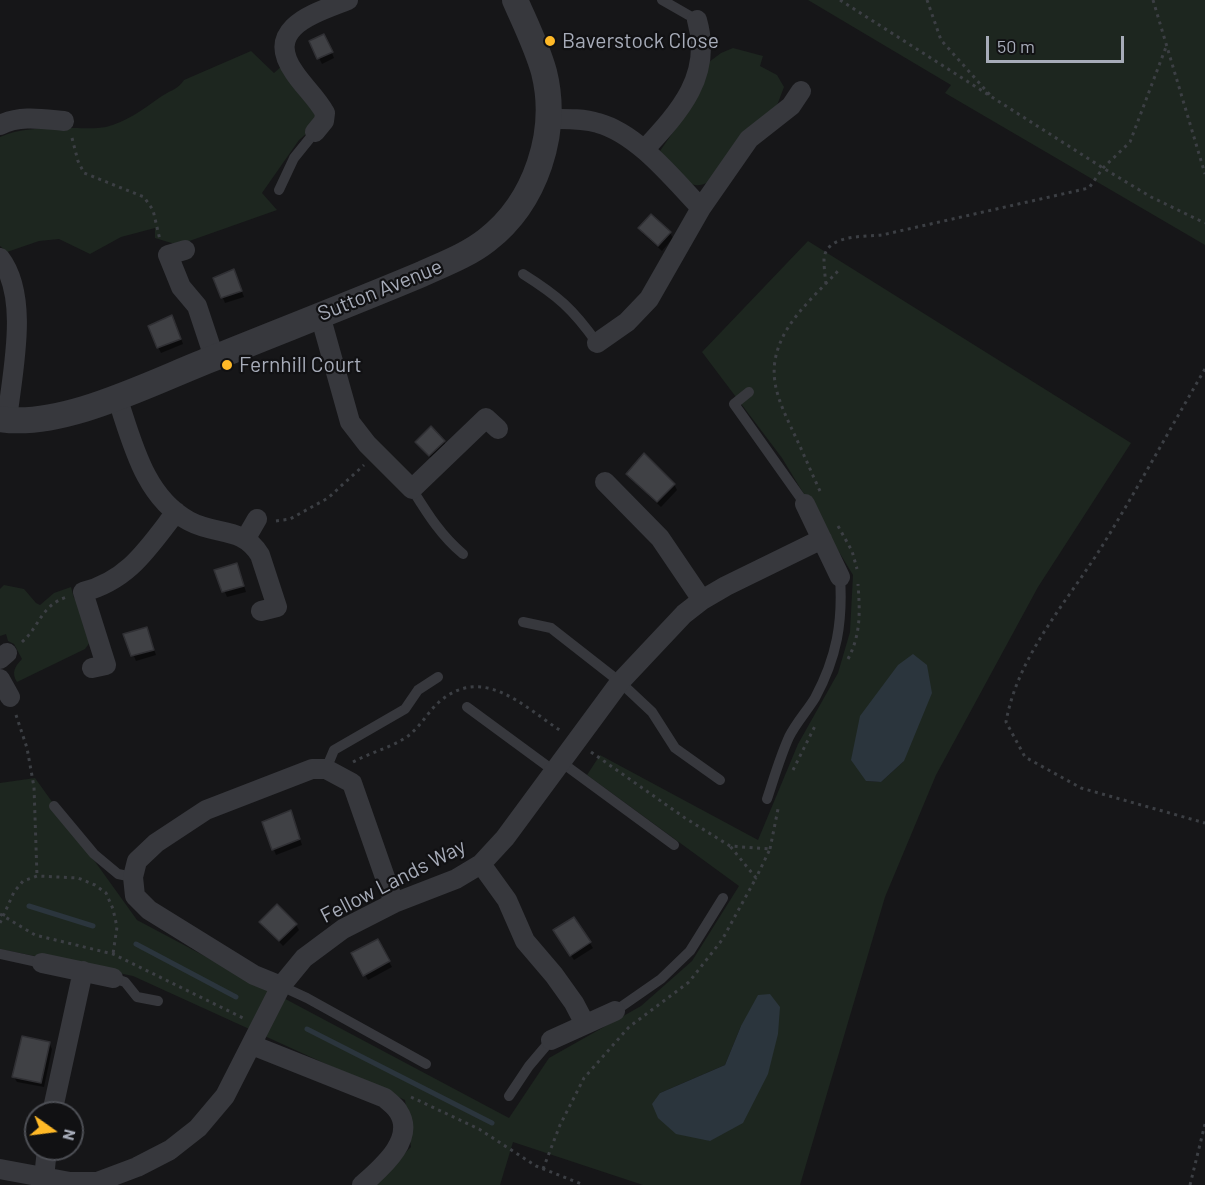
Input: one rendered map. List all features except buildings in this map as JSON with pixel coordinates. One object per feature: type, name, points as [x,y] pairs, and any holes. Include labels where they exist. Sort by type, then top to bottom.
[{"type":"street","points":[[315,132],[324,121],[325,113],[285,56],[286,35],[292,27],[304,19],[348,0]]},
{"type":"street","name":"Sutton Avenue","points":[[10,420],[53,417],[117,397],[442,265],[487,240],[512,215],[530,187],[543,152],[548,119],[543,71],[515,0]]},
{"type":"street","points":[[644,150],[676,114],[697,76],[702,50],[697,21]]},
{"type":"street","points":[[597,343],[627,322],[649,298],[701,208],[749,139],[791,106],[801,91]]},
{"type":"street","points":[[0,125],[20,119],[64,121]]},
{"type":"street","points":[[548,119],[599,123],[623,134],[644,150],[701,208]]},
{"type":"street","points":[[176,252],[181,287],[197,306],[214,357]]},
{"type":"street","points":[[0,258],[9,272],[16,300],[10,420]]},
{"type":"street","points":[[320,315],[345,411],[356,432],[412,489],[486,418],[498,429]]},
{"type":"street","points":[[117,397],[146,475],[157,494],[186,520],[205,528],[246,538],[260,555],[277,607],[261,611]]},
{"type":"street","points":[[605,482],[660,538],[702,600]]},
{"type":"street","points":[[805,504],[840,577]]},
{"type":"street","points":[[92,668],[106,665],[83,592],[98,588],[127,571],[141,557],[176,512]]},
{"type":"street","points":[[246,538],[257,519]]},
{"type":"street","name":"Fellow Lands Way","points":[[0,1169],[44,1179],[98,1184],[171,1150],[198,1128],[225,1096],[281,986],[304,958],[343,929],[394,903],[456,879],[481,864],[505,838],[620,682],[684,614],[702,600],[822,539]]},
{"type":"street","points":[[0,679],[10,697]]},
{"type":"street","points":[[281,986],[254,975],[149,910],[135,896],[133,877],[137,861],[156,843],[206,810],[312,769],[333,772],[352,783],[394,903]]},
{"type":"street","points":[[481,864],[507,900],[525,941],[554,975],[585,1024]]},
{"type":"street","points":[[42,963],[114,978]]},
{"type":"street","points":[[55,1101],[83,971]]},
{"type":"street","points":[[551,1040],[615,1011]]},
{"type":"street","points":[[252,1045],[385,1098],[399,1112],[404,1129],[398,1148],[362,1185]]},
{"type":"street","points":[[44,1179],[46,1161]]},
{"type":"lane","points":[[662,0],[697,21]]},
{"type":"lane","points":[[279,190],[294,158],[315,132]]},
{"type":"lane","points":[[523,274],[556,295],[580,317],[597,343]]},
{"type":"lane","points":[[749,392],[734,404],[805,504]]},
{"type":"lane","points":[[412,489],[436,525],[451,544],[463,554]]},
{"type":"lane","points":[[767,799],[790,735],[814,700],[831,666],[840,629],[842,605],[840,577]]},
{"type":"lane","points":[[523,622],[551,628],[620,682],[652,712],[675,748],[720,780]]},
{"type":"lane","points":[[333,772],[334,750],[405,709],[418,690],[438,677]]},
{"type":"lane","points":[[467,707],[674,845]]},
{"type":"lane","points":[[54,806],[94,854],[118,874],[133,877]]},
{"type":"lane","points":[[615,1011],[661,979],[690,951],[723,898]]},
{"type":"lane","points":[[0,954],[42,963]]},
{"type":"lane","points":[[114,978],[125,982],[136,997],[158,1002]]},
{"type":"lane","points":[[281,986],[426,1064]]},
{"type":"lane","points":[[509,1096],[529,1066],[551,1040]]},
{"type":"path","points":[[840,0],[1103,168],[1151,196],[1205,223]]},
{"type":"path","points":[[927,0],[941,40],[993,98]]},
{"type":"path","points":[[1153,0],[1205,174]]},
{"type":"path","points":[[826,284],[824,257],[834,242],[854,237],[882,235],[1089,188],[1103,168],[1130,142],[1166,47]]},
{"type":"path","points":[[64,121],[72,123],[74,150],[84,172],[144,197],[156,218],[158,235],[176,252]]},
{"type":"path","points":[[1205,369],[1104,543],[1034,648],[1010,698],[1006,722],[1025,757],[1081,788],[1205,823]]},
{"type":"path","points":[[257,519],[280,521],[295,516],[336,493],[376,454]]},
{"type":"path","points":[[3,656],[28,637],[51,605],[62,598],[83,592]]},
{"type":"path","points":[[333,772],[362,757],[394,745],[410,735],[440,702],[465,686],[487,686],[502,692],[685,818],[730,846],[756,878],[770,849],[730,846]]},
{"type":"path","points":[[10,697],[27,748],[34,787],[37,876]]},
{"type":"path","points":[[0,923],[14,892],[23,881],[37,876],[78,878],[95,885],[106,893],[117,927],[114,954]]},
{"type":"path","points":[[543,1168],[560,1125],[584,1078]]},
{"type":"path","points":[[410,1096],[479,1129],[543,1168],[584,1185]]},
{"type":"path","points":[[1190,1185],[1205,1124]]},
{"type":"shaded area","points":[[808,0],[1205,0],[1205,245],[945,93],[951,85]]},
{"type":"shaded area","points":[[733,48],[763,56],[760,66],[777,75],[784,87],[776,108],[708,182],[694,185],[676,173],[660,151],[694,102],[709,62]]},
{"type":"shaded area","points":[[251,51],[274,73],[284,64],[317,108],[313,128],[299,140],[262,193],[277,210],[178,245],[155,238],[155,228],[121,237],[90,254],[59,239],[39,241],[7,252],[0,246],[0,137],[17,131],[98,128],[113,125],[140,111],[176,88],[184,80]]},
{"type":"shaded area","points":[[808,241],[1131,443],[1038,587],[936,775],[885,897],[800,1185],[643,1185],[513,1142],[500,1185],[372,1185],[411,1147],[405,1100],[133,976],[0,949],[0,783],[35,778],[137,920],[509,1118],[549,1058],[641,1006],[692,961],[739,886],[587,775],[600,755],[758,840],[798,744],[838,673],[850,632],[853,575],[782,458],[702,352]],"holes":[[[904,761],[881,782],[866,781]],[[741,1026],[709,1141],[660,1093],[725,1065]]]},
{"type":"shaded area","points":[[4,585],[24,589],[40,605],[54,593],[71,587],[74,598],[80,600],[91,641],[85,649],[17,682],[14,676],[15,670],[22,659],[14,644],[8,641],[6,634],[0,636],[0,589]]},
{"type":"shaded area","points":[[913,654],[927,665],[932,693],[904,761],[881,782],[866,781],[851,760],[860,716],[898,665]]},
{"type":"shaded area","points":[[770,994],[780,1007],[778,1034],[768,1074],[743,1123],[710,1141],[676,1134],[658,1118],[652,1104],[660,1093],[725,1065],[741,1026],[758,995]]},
{"type":"waterway","points":[[29,906],[93,926]]},
{"type":"waterway","points":[[136,944],[236,997]]},
{"type":"waterway","points":[[307,1029],[492,1123]]},
{"type":"place","name":"Baverstock Close","points":[[550,41]]},
{"type":"place","name":"Fernhill Court","points":[[227,365]]}]
